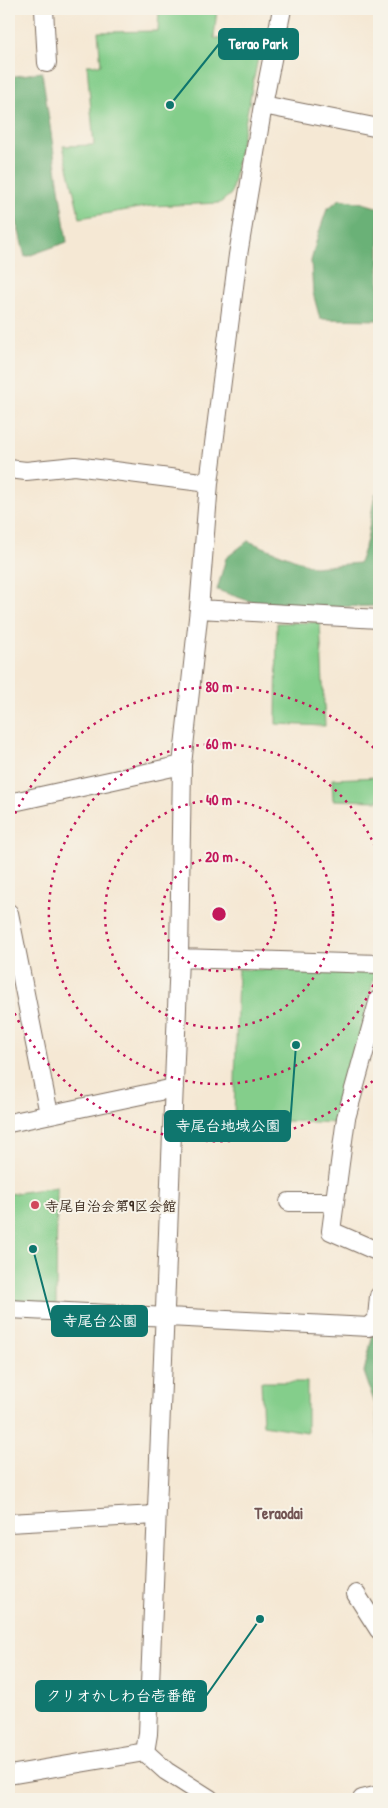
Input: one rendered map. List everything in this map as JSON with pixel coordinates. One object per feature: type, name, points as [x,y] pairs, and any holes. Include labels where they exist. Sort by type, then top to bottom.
[{"type":"street","points":[[44,9],[47,63]]},
{"type":"street","points":[[145,1752],[148,1734],[179,958],[182,765],[199,609],[209,483],[238,255],[263,105],[282,9]]},
{"type":"street","points":[[263,105],[379,128]]},
{"type":"street","points":[[9,469],[26,470],[75,466],[209,483]]},
{"type":"street","points":[[199,609],[379,619]]},
{"type":"street","points":[[9,803],[182,765]]},
{"type":"street","points":[[9,913],[49,1114]]},
{"type":"street","points":[[179,958],[379,964]]},
{"type":"street","points":[[378,1246],[331,1230],[346,1118],[379,999]]},
{"type":"street","points":[[9,1123],[174,1088]]},
{"type":"street","points":[[289,1202],[334,1202]]},
{"type":"street","points":[[9,1309],[369,1327],[378,1318],[379,1296]]},
{"type":"street","points":[[9,1523],[156,1515]]},
{"type":"street","points":[[356,1594],[379,1630]]},
{"type":"street","points":[[9,1775],[145,1752]]},
{"type":"street","points":[[145,1752],[166,1771],[210,1799]]},
{"type":"street","points":[[362,1799],[379,1795]]},
{"type":"green space","points":[[159,9],[217,9],[214,38],[261,43],[231,194],[220,203],[151,206],[80,218],[63,146],[94,145],[87,65],[101,65],[98,32],[158,31]]},
{"type":"green space","points":[[42,72],[67,242],[25,257],[14,210],[9,209],[9,77]]},
{"type":"green space","points":[[340,199],[379,208],[379,320],[320,319],[313,293],[311,261],[327,209]]},
{"type":"green space","points":[[379,492],[379,606],[320,607],[249,601],[217,590],[226,558],[248,541],[314,567],[359,563],[367,540],[375,494]]},
{"type":"green space","points":[[320,622],[325,726],[276,724],[277,623]]},
{"type":"green space","points":[[379,777],[379,801],[333,800],[332,779]]},
{"type":"green space","points":[[238,969],[375,973],[339,1117],[340,1123],[234,1119]]},
{"type":"green space","points":[[57,1187],[56,1304],[9,1303],[9,1194]]},
{"type":"green space","points":[[379,1324],[379,1465],[376,1407],[364,1372],[375,1325]]},
{"type":"green space","points":[[261,1382],[307,1382],[307,1432],[263,1425]]},
{"type":"place","name":"Terao Park","points":[[170,105]]},
{"type":"place","name":"寺尾台地域公園","points":[[296,1045]]},
{"type":"place","name":"寺尾自治会第9区会館","points":[[35,1205]]},
{"type":"place","name":"寺尾台公園","points":[[33,1249]]},
{"type":"place","name":"クリオかしわ台壱番館","points":[[260,1619]]},
{"type":"district","name":"Teraodai","points":[[279,1513]]}]
